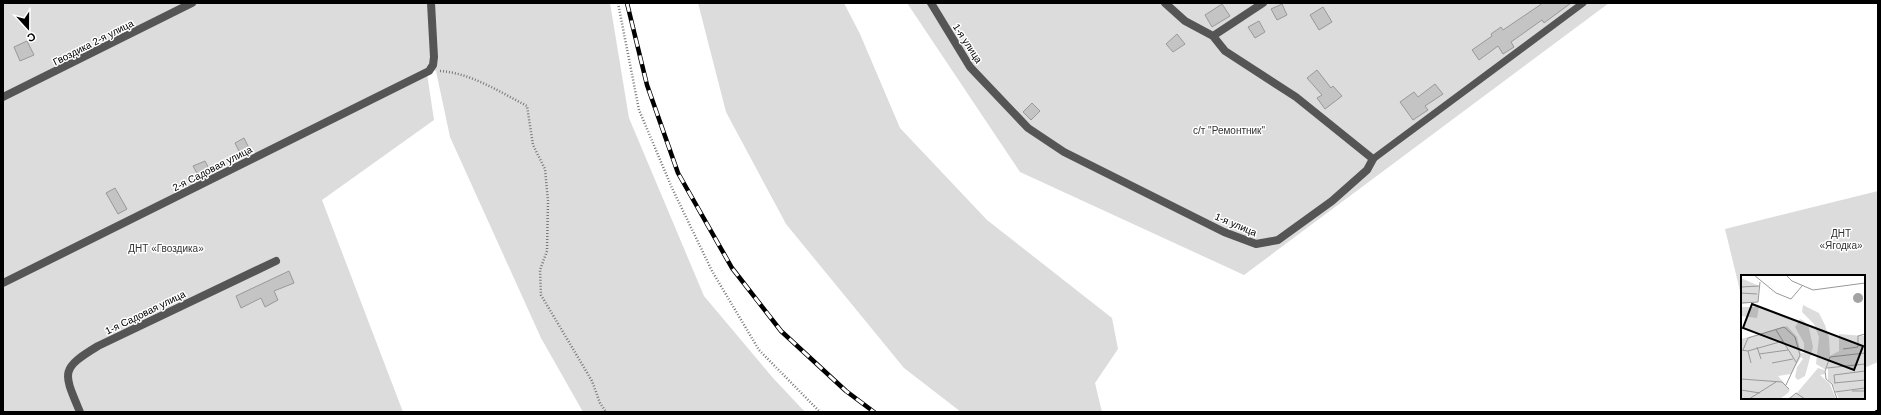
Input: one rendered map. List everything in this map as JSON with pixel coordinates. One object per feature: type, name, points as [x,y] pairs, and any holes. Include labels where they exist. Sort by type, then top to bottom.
[{"type":"street","name":"Гвоздика 2-я улица","points":[[3,97],[192,3]]},
{"type":"street","points":[[429,71],[434,65],[431,3]]},
{"type":"street","name":"1-я улица","points":[[931,3],[970,67],[1028,128],[1064,152],[1224,232],[1256,244],[1278,240],[1284,236],[1332,201],[1367,170],[1373,159]]},
{"type":"street","points":[[1165,3],[1185,21],[1213,36],[1225,51],[1296,97],[1373,159]]},
{"type":"street","points":[[1213,36],[1263,3]]},
{"type":"street","name":"2-я Садовая улица","points":[[3,283],[429,71]]},
{"type":"street","name":"1-я Садовая улица","points":[[80,412],[70,390],[67,376],[70,365],[80,357],[98,346],[276,261]]},
{"type":"lane","points":[[1373,159],[1583,3]]},
{"type":"path","points":[[618,3],[639,110],[672,188],[712,271],[759,350],[820,412]]},
{"type":"path","points":[[429,71],[452,72],[485,85],[526,106],[533,145],[545,169],[548,201],[547,251],[540,270],[541,295],[592,381],[600,403],[606,412]]},
{"type":"green space","name":"ДНТ «Гвоздика»","points":[[3,3],[610,3],[629,118],[704,296],[773,378],[805,412],[583,412],[541,338],[450,137],[436,71],[426,67],[434,120],[322,200],[403,412],[3,412]]},
{"type":"green space","points":[[698,3],[844,3],[860,34],[900,128],[987,220],[1112,318],[1118,349],[1095,383],[1102,412],[961,412],[904,368],[786,224],[726,112]]},
{"type":"green space","name":"с/т \"Ремонтник\"","points":[[907,3],[1609,3],[1244,275],[1020,172]]},
{"type":"green space","name":"ДНТ «Ягодка»","points":[[1878,191],[1878,362],[1865,368],[1865,275],[1741,275],[1741,295],[1725,229]]},
{"type":"building","points":[[1543,3],[1571,3],[1544,23],[1542,20],[1511,42],[1514,47],[1503,54],[1498,46],[1479,60],[1472,50],[1492,36],[1491,34],[1501,27],[1503,30]]},
{"type":"building","points":[[1222,4],[1230,16],[1212,27],[1205,15]]},
{"type":"building","points":[[1282,4],[1287,15],[1277,20],[1271,9]]},
{"type":"building","points":[[1323,7],[1332,22],[1319,30],[1310,15]]},
{"type":"building","points":[[1259,21],[1265,32],[1255,38],[1248,27]]},
{"type":"building","points":[[1177,34],[1185,44],[1173,52],[1166,44]]},
{"type":"building","points":[[27,41],[34,55],[20,61],[14,47]]},
{"type":"building","points":[[1317,70],[1331,88],[1333,86],[1342,96],[1325,109],[1317,98],[1322,95],[1307,78]]},
{"type":"building","points":[[1435,84],[1443,94],[1425,106],[1428,110],[1413,120],[1400,102],[1414,92],[1418,97]]},
{"type":"building","points":[[1032,103],[1040,111],[1031,120],[1023,112]]},
{"type":"building","points":[[244,138],[249,148],[240,153],[235,143]]},
{"type":"building","points":[[205,161],[210,171],[199,177],[193,166]]},
{"type":"building","points":[[115,188],[127,209],[118,214],[106,193]]},
{"type":"building","points":[[289,271],[294,283],[274,291],[278,300],[265,307],[261,298],[241,308],[236,296]]},
{"type":"railway","points":[[627,3],[647,85],[678,173],[732,268],[781,331],[846,391],[874,412]]}]
